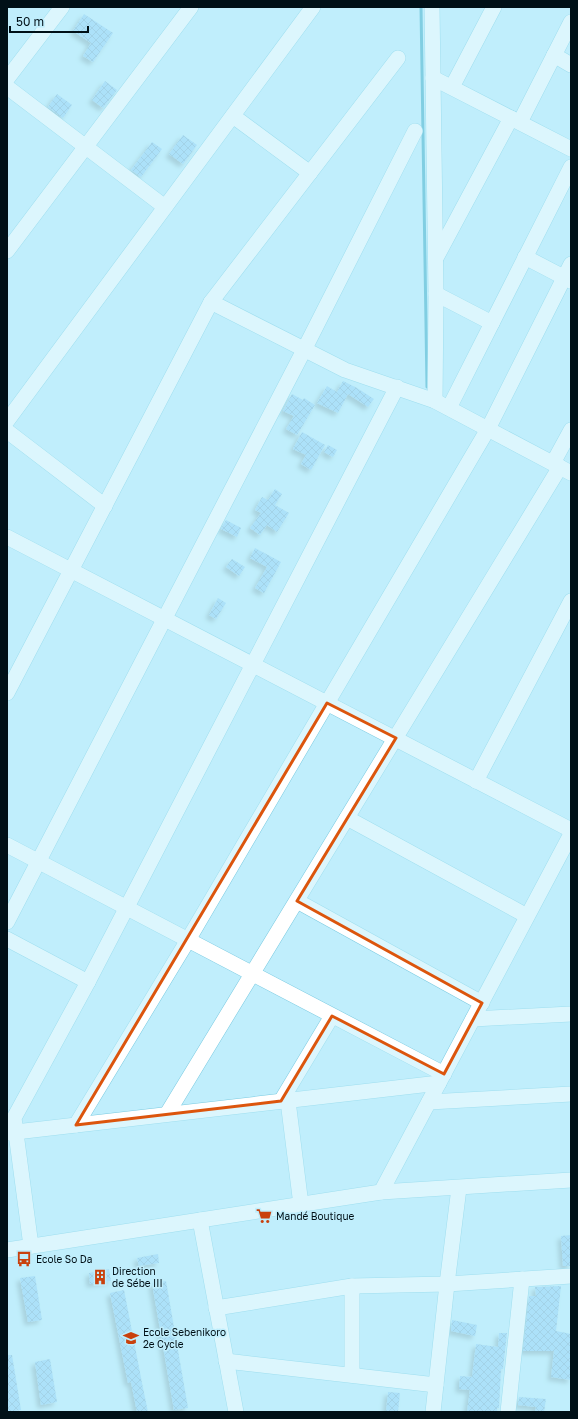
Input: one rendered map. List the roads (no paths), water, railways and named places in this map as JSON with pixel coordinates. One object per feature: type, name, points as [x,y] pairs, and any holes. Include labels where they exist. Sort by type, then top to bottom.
[{"type":"street","points":[[7,79],[62,7]]},
{"type":"street","points":[[7,250],[191,7]]},
{"type":"street","points":[[7,422],[313,7]]},
{"type":"street","points":[[432,7],[436,259],[435,401]]},
{"type":"street","points":[[452,87],[494,7]]},
{"type":"street","points":[[436,259],[515,120],[554,56],[571,22]]},
{"type":"street","points":[[554,56],[571,65]]},
{"type":"street","points":[[7,693],[211,302],[398,58]]},
{"type":"street","points":[[434,78],[571,149]]},
{"type":"street","points":[[7,87],[165,207]]},
{"type":"street","points":[[233,116],[310,173]]},
{"type":"street","points":[[7,922],[304,350],[415,130]]},
{"type":"street","points":[[449,408],[571,166]]},
{"type":"street","points":[[525,257],[567,280]]},
{"type":"street","points":[[76,1125],[188,940],[488,429],[567,280],[571,264]]},
{"type":"street","points":[[436,294],[492,323]]},
{"type":"street","points":[[211,302],[345,370],[435,401],[562,468]]},
{"type":"street","points":[[31,1246],[11,1132],[14,1118],[127,908],[397,388]]},
{"type":"street","points":[[167,1114],[562,468],[571,430]]},
{"type":"street","points":[[7,431],[105,506]]},
{"type":"street","points":[[7,537],[571,830]]},
{"type":"street","points":[[476,781],[571,601]]},
{"type":"street","points":[[347,818],[527,916]]},
{"type":"street","points":[[381,1192],[571,834]]},
{"type":"street","points":[[7,845],[332,1016],[441,1078]]},
{"type":"street","points":[[297,901],[482,1002]]},
{"type":"street","points":[[7,939],[88,982]]},
{"type":"street","points":[[473,1019],[571,1014]]},
{"type":"street","points":[[301,1204],[284,1101],[332,1016]]},
{"type":"street","points":[[11,1132],[284,1101],[441,1078]]},
{"type":"street","points":[[429,1102],[571,1094]]},
{"type":"street","points":[[7,1250],[381,1192],[571,1180]]},
{"type":"street","points":[[432,1412],[459,1188]]},
{"type":"street","points":[[200,1220],[236,1412]]},
{"type":"street","points":[[216,1308],[352,1286],[447,1284],[571,1276]]},
{"type":"street","points":[[508,1412],[522,1279]]},
{"type":"street","points":[[352,1286],[352,1375]]},
{"type":"street","points":[[226,1361],[436,1385]]},
{"type":"waterway","points":[[421,7],[427,387]]},
{"type":"place","name":"Mandé Boutique","points":[[264,1216]]},
{"type":"place","name":"Ecole So Da","points":[[24,1259]]},
{"type":"place","name":"Direction de Sébe III","points":[[100,1277]]},
{"type":"place","name":"Ecole Sebenikoro 2e Cycle","points":[[131,1338]]}]
